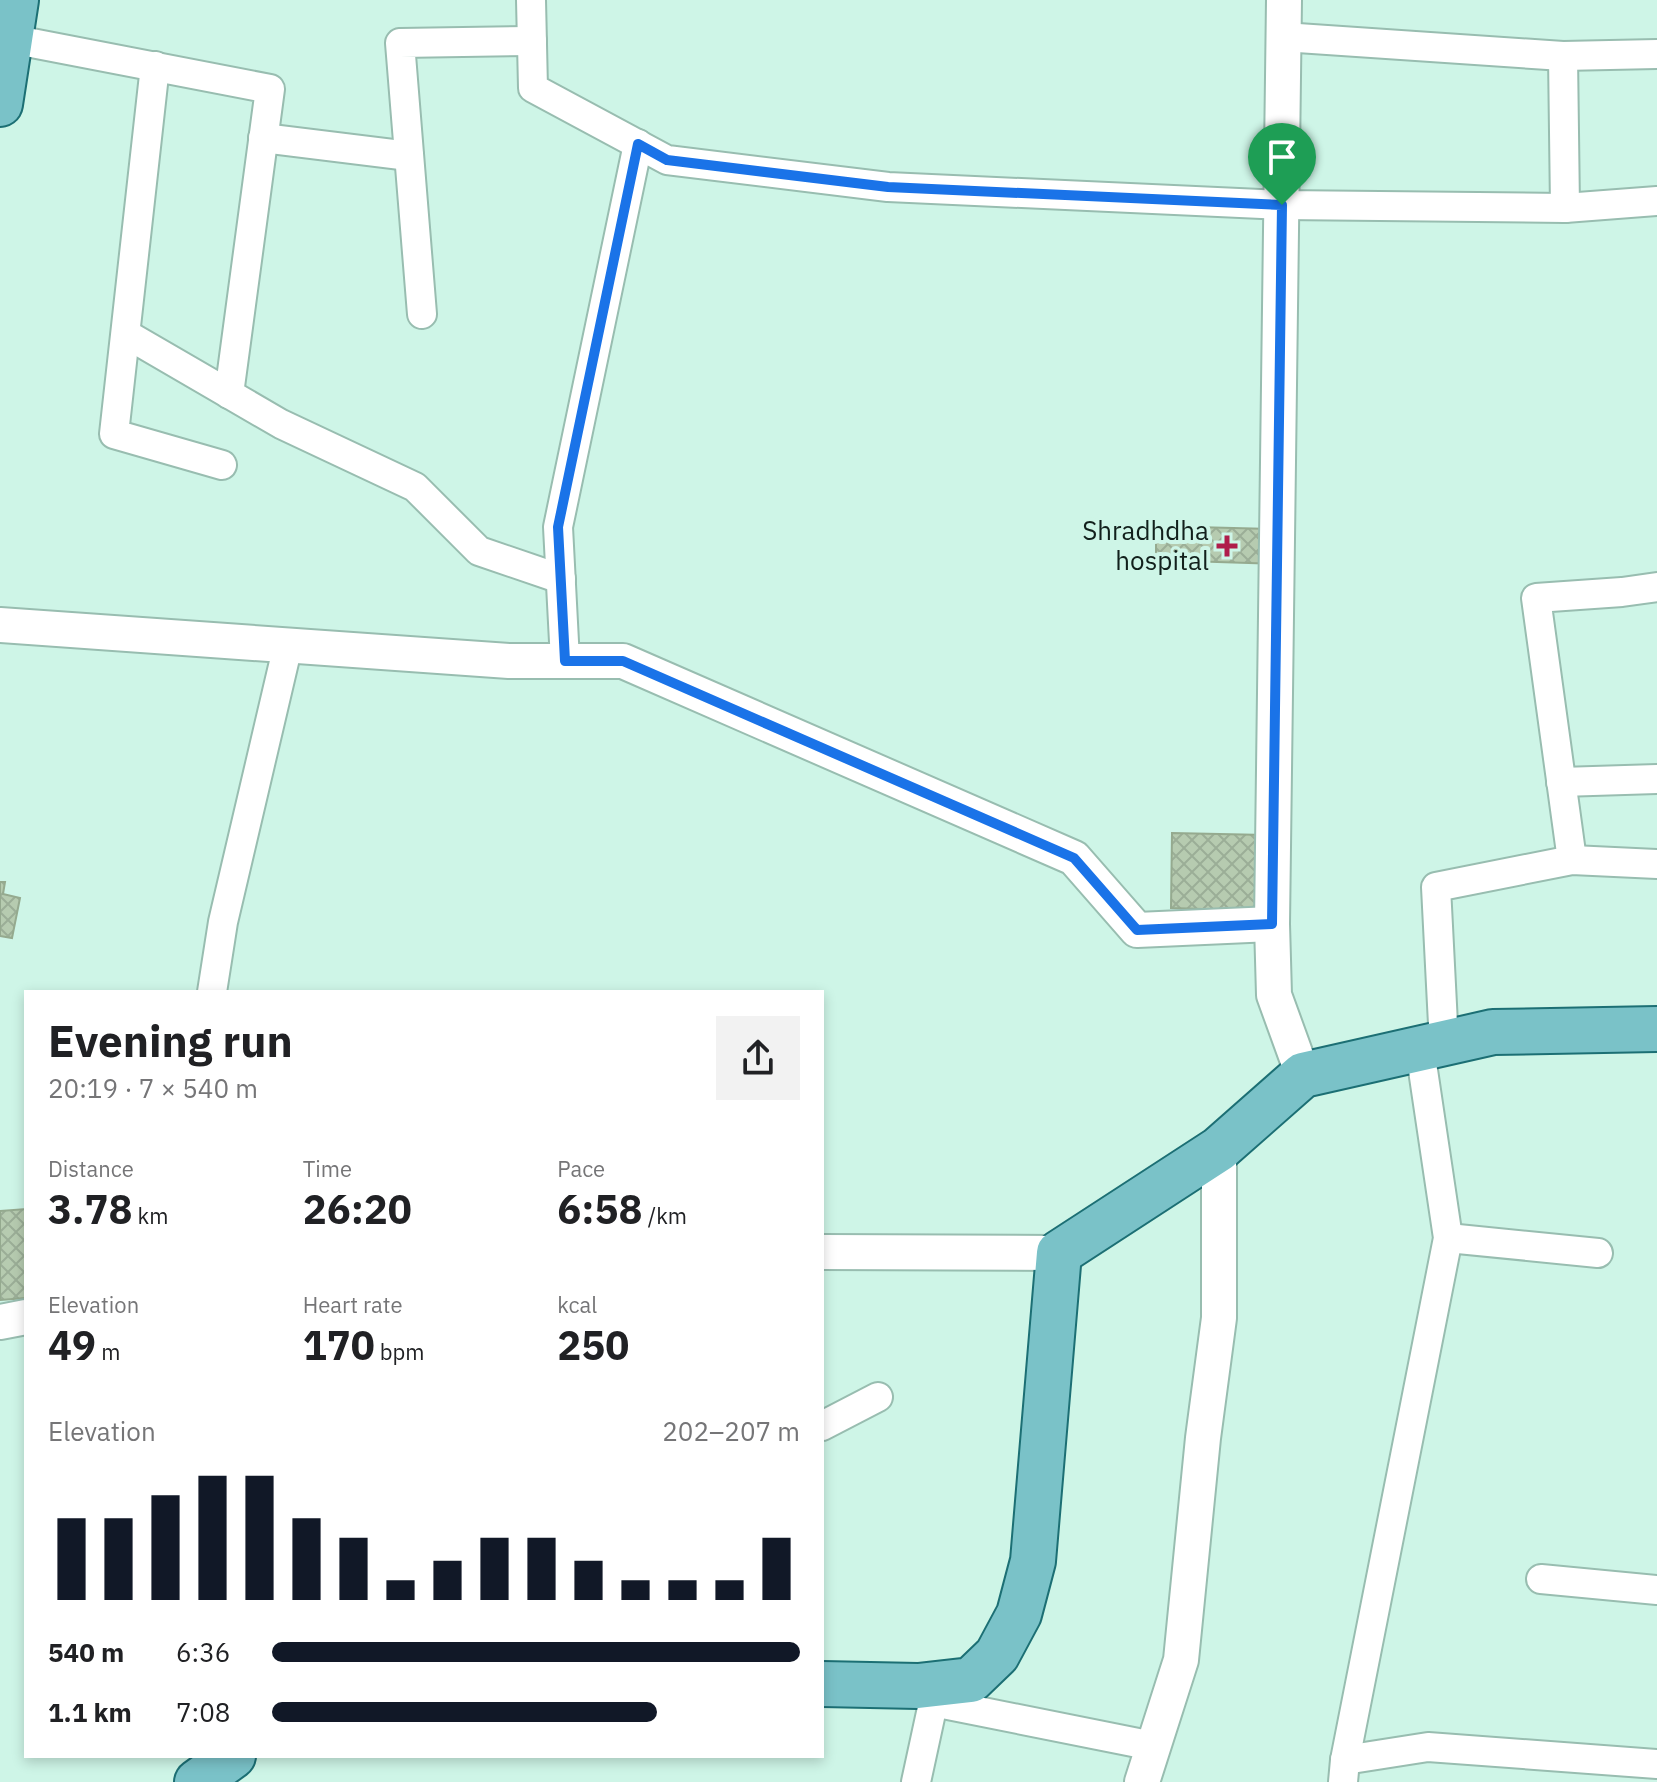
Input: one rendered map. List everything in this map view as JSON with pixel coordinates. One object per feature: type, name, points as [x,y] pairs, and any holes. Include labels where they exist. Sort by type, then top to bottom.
[{"type":"main road","points":[[824,1684],[918,1686],[935,1693],[971,1680],[997,1655],[1019,1614],[1033,1561],[1059,1253],[1219,1149],[1303,1075],[1493,1032],[1657,1029]]},
{"type":"main road","points":[[197,1782],[230,1758]]},
{"type":"street","points":[[531,0],[533,88],[667,160],[888,187],[1282,205],[1565,208],[1657,201]]},
{"type":"street","points":[[1284,0],[1272,924],[1274,995],[1303,1075]]},
{"type":"street","points":[[1283,37],[1563,56],[1657,54]]},
{"type":"street","points":[[422,314],[400,43],[532,41]]},
{"type":"street","points":[[1563,56],[1565,208]]},
{"type":"street","points":[[6,57],[155,66],[270,89],[229,394]]},
{"type":"street","points":[[155,66],[114,434],[222,465]]},
{"type":"street","points":[[263,138],[409,156]]},
{"type":"street","points":[[565,661],[558,527],[638,144]]},
{"type":"street","points":[[126,334],[281,424],[415,487],[479,551],[561,579]]},
{"type":"street","points":[[1572,860],[1536,598],[1657,587]]},
{"type":"street","points":[[0,625],[509,661],[623,661],[1074,858],[1137,930],[1272,924]]},
{"type":"street","points":[[212,990],[223,922],[288,645]]},
{"type":"street","points":[[1561,782],[1657,779]]},
{"type":"street","points":[[1657,864],[1572,860],[1436,887],[1432,1047],[1448,1238],[1344,1771],[1428,1747],[1657,1764]]},
{"type":"street","points":[[1142,1782],[1181,1660],[1203,1438],[1219,1318],[1219,1149]]},
{"type":"street","points":[[1448,1238],[1598,1253]]},
{"type":"street","points":[[824,1252],[1059,1253]]},
{"type":"street","points":[[0,1322],[24,1317]]},
{"type":"street","points":[[824,1425],[878,1397]]},
{"type":"street","points":[[1541,1579],[1657,1590]]},
{"type":"street","points":[[916,1782],[935,1693],[1153,1746]]},
{"type":"building","points":[[1156,526],[1277,529],[1276,564],[1156,560]]},
{"type":"building","points":[[1172,833],[1266,835],[1264,911],[1171,908]]},
{"type":"building","points":[[0,882],[5,882],[3,894],[20,898],[12,938],[0,936]]},
{"type":"building","points":[[24,1209],[24,1298],[0,1300],[0,1211]]},
{"type":"place","name":"Shradhdha hospital","points":[[1227,546]]},
{"type":"route","points":[[638,144],[667,160],[888,187],[1282,205],[1272,924],[1137,930],[1074,858],[623,661],[565,661],[558,527],[638,144]]}]
